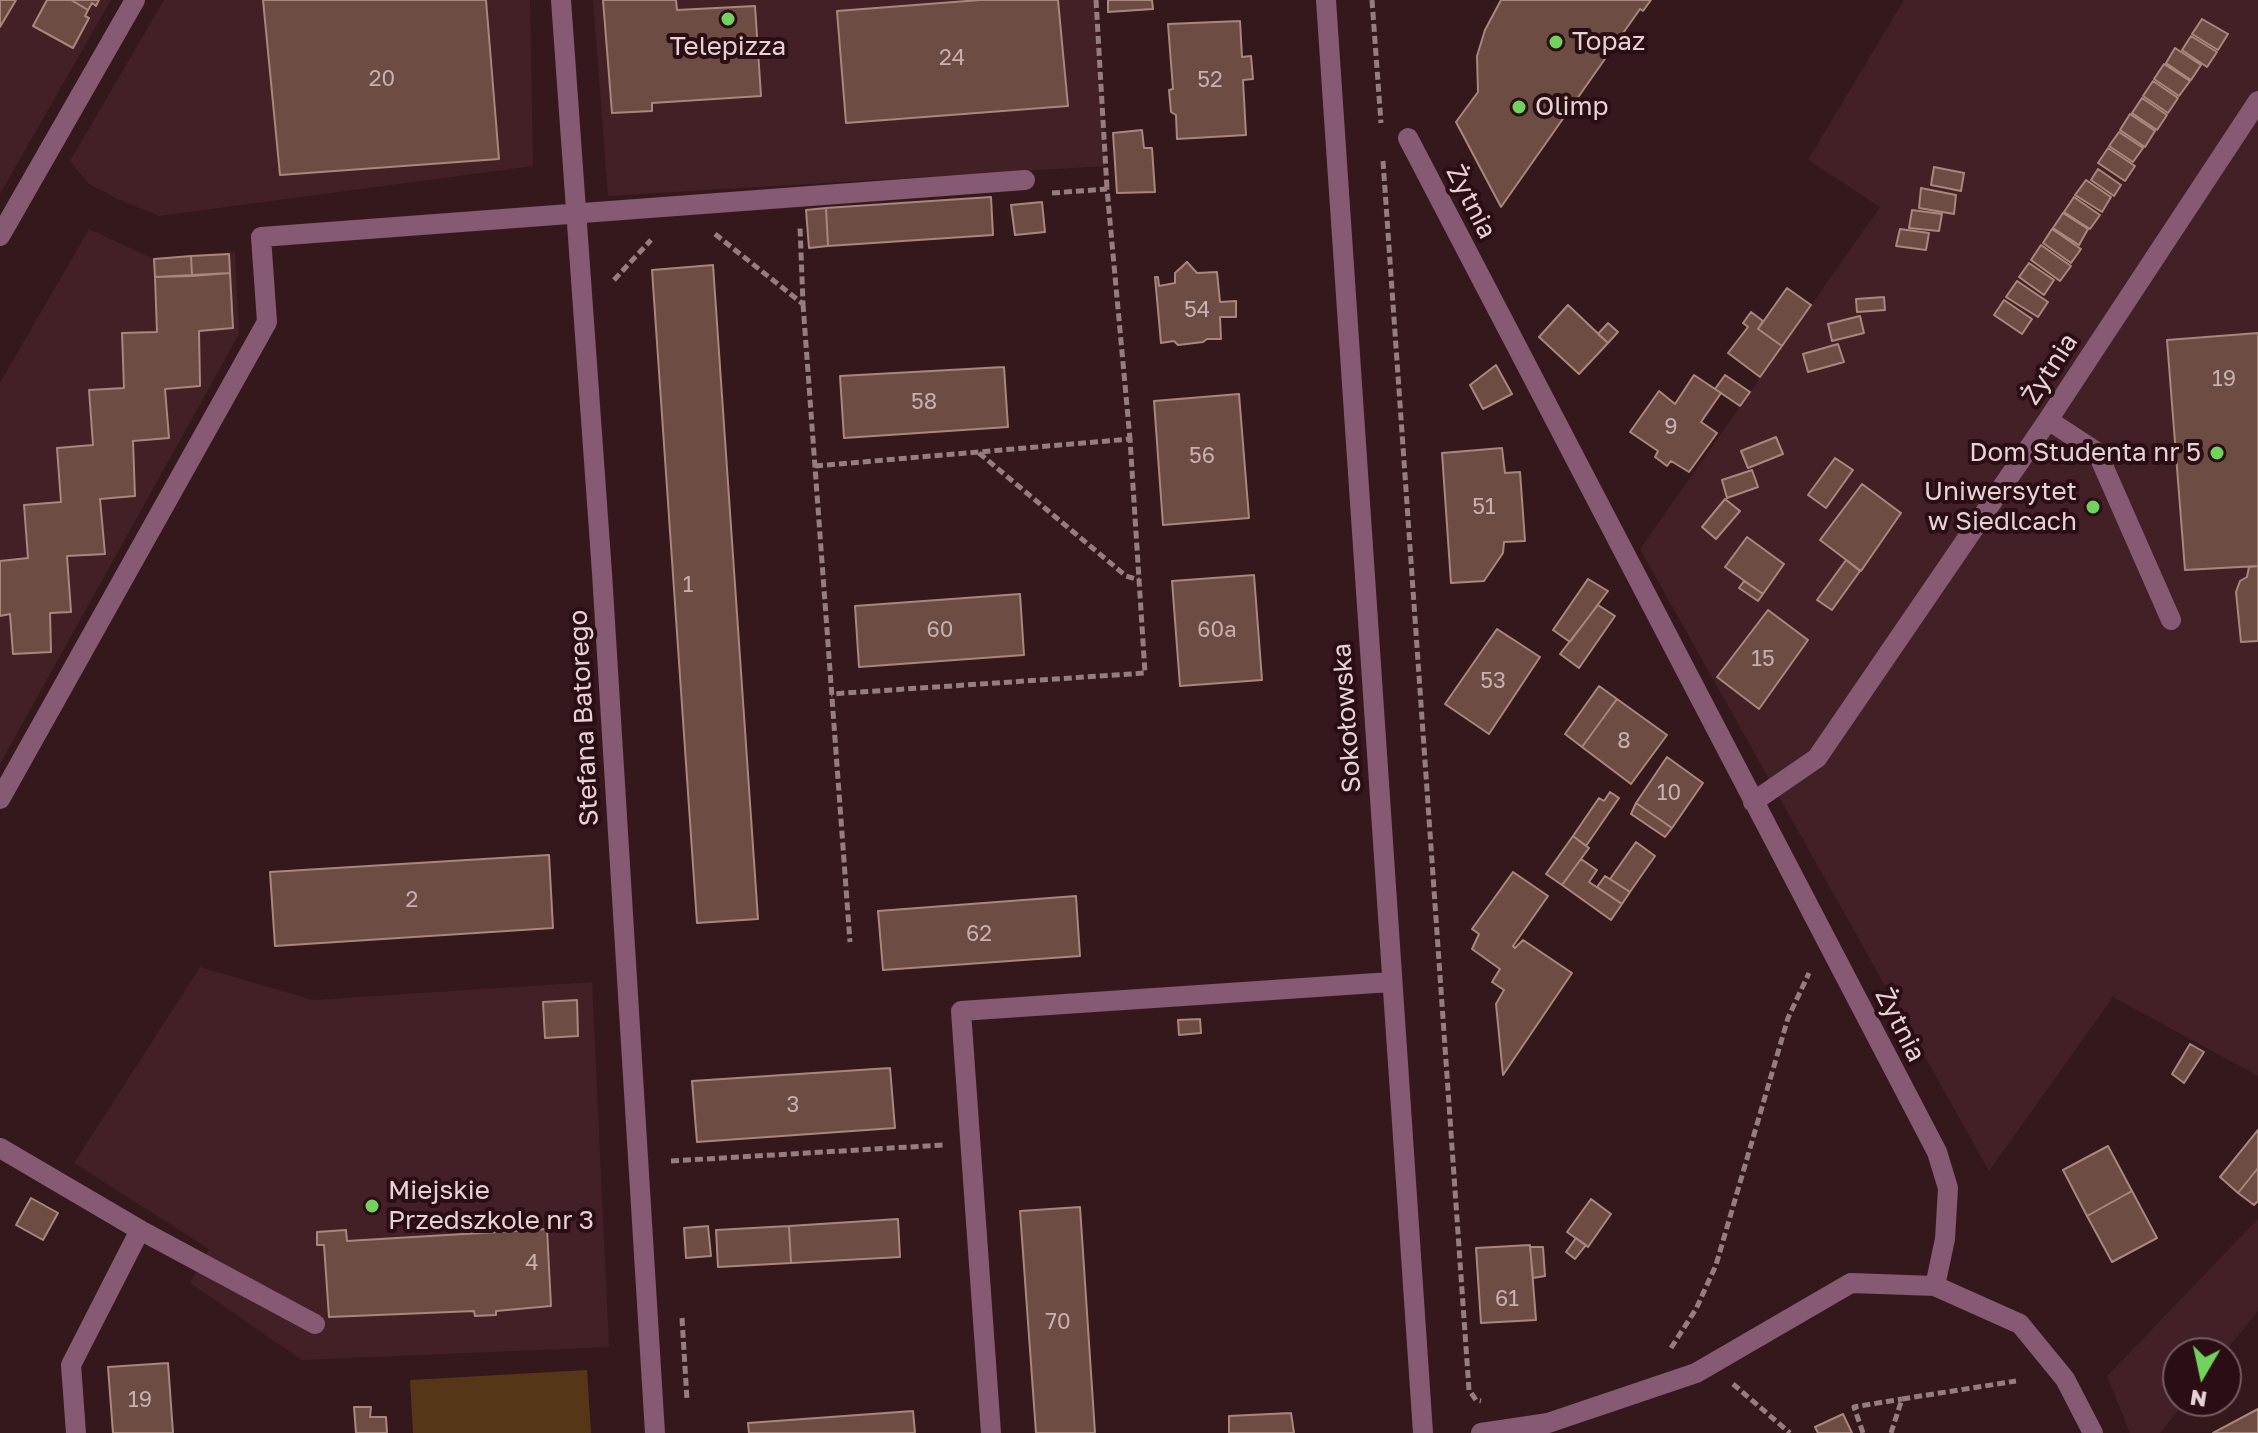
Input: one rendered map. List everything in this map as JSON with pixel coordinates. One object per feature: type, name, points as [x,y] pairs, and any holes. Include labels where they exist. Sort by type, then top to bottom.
[{"type":"street","points":[[0,236],[135,0]]},
{"type":"street","name":"Stefana Batorego","points":[[561,0],[601,557],[655,1433]]},
{"type":"street","name":"Sokołowska","points":[[1326,0],[1423,1433]]},
{"type":"street","name":"Żytnia","points":[[1753,802],[1817,758],[2048,420],[2258,101]]},
{"type":"street","name":"Żytnia","points":[[1408,138],[1937,1152],[1948,1188],[1945,1239],[1935,1286]]},
{"type":"street","points":[[0,799],[267,322],[261,237],[1025,180]]},
{"type":"street","points":[[2048,420],[2097,452],[2171,620]]},
{"type":"street","points":[[991,1433],[961,1011],[1391,982]]},
{"type":"street","points":[[0,1148],[140,1230],[315,1324]]},
{"type":"street","points":[[76,1433],[71,1365],[140,1230]]},
{"type":"street","points":[[1481,1433],[1548,1423],[1696,1373],[1851,1283],[1935,1286],[2020,1324],[2065,1379],[2093,1433]]},
{"type":"path","points":[[831,694],[1145,673],[1130,439],[1107,189],[1096,0]]},
{"type":"path","points":[[1372,0],[1381,126]]},
{"type":"path","points":[[1383,157],[1469,1390],[1476,1400],[1481,1401]]},
{"type":"path","points":[[1025,180],[1026,195],[1107,189]]},
{"type":"path","points":[[799,197],[803,304],[850,942]]},
{"type":"path","points":[[705,226],[803,304]]},
{"type":"path","points":[[614,280],[658,233]]},
{"type":"path","points":[[815,466],[1130,439]]},
{"type":"path","points":[[978,453],[1126,576],[1139,580]]},
{"type":"path","points":[[1668,1352],[1696,1309],[1716,1265],[1788,1018],[1811,970],[1833,952]]},
{"type":"path","points":[[672,1175],[671,1159],[971,1144]]},
{"type":"path","points":[[682,1317],[687,1405]]},
{"type":"path","points":[[1863,1433],[1854,1407],[2016,1381]]},
{"type":"path","points":[[1733,1383],[1790,1433]]},
{"type":"path","points":[[1891,1433],[1902,1399]]},
{"type":"shaded area","points":[[0,0],[111,0],[0,194]]},
{"type":"shaded area","points":[[164,0],[530,0],[533,166],[159,216],[118,199],[89,184],[70,161]]},
{"type":"shaded area","points":[[593,0],[1096,0],[1106,166],[608,196]]},
{"type":"shaded area","name":"Uniwersytet w Siedlcach","points":[[1904,0],[2258,0],[2258,1076],[2113,997],[1989,1171],[1640,549],[1880,207],[1808,160]]},
{"type":"shaded area","points":[[89,229],[154,259],[235,252],[239,334],[0,764],[0,383]]},
{"type":"shaded area","name":"Miejskie Przedszkole nr 3","points":[[200,967],[313,1000],[592,982],[609,1347],[302,1360],[190,1283],[209,1249],[74,1163]]},
{"type":"shaded area","points":[[2258,1219],[2258,1311],[2237,1337],[2162,1337],[2162,1417],[2173,1417],[2160,1433],[2130,1433],[2107,1376]]},
{"type":"shaded area","points":[[587,1370],[591,1433],[413,1433],[410,1380]]},
{"type":"building","points":[[0,0],[16,0],[0,27]]},
{"type":"building","points":[[47,0],[71,0],[88,10],[85,16],[89,18],[73,48],[33,26]]},
{"type":"building","points":[[71,0],[99,0],[96,6],[92,3],[88,10]]},
{"type":"building","points":[[263,0],[486,0],[499,159],[280,175]]},
{"type":"building","points":[[603,0],[676,0],[677,10],[755,6],[761,96],[652,103],[652,111],[612,113]]},
{"type":"building","points":[[980,0],[1058,0],[1068,106],[846,123],[837,11]]},
{"type":"building","points":[[1108,0],[1152,0],[1153,9],[1108,12]]},
{"type":"building","name":"Olimp","points":[[1501,0],[1651,0],[1643,11],[1640,9],[1501,207],[1456,122],[1478,92],[1477,56],[1485,30]]},
{"type":"building","points":[[2202,19],[2228,34],[2218,50],[2192,34]]},
{"type":"building","points":[[1240,21],[1242,57],[1251,56],[1253,79],[1243,80],[1246,135],[1177,139],[1176,115],[1171,112],[1169,90],[1173,89],[1168,24]]},
{"type":"building","points":[[2191,36],[2217,52],[2207,67],[2182,50]]},
{"type":"building","points":[[2175,48],[2201,65],[2191,80],[2166,63]]},
{"type":"building","points":[[2164,64],[2190,81],[2179,96],[2154,79]]},
{"type":"building","points":[[2153,81],[2178,98],[2168,113],[2143,96]]},
{"type":"building","points":[[2142,98],[2167,115],[2157,130],[2132,113]]},
{"type":"building","points":[[2130,114],[2155,131],[2145,147],[2120,130]]},
{"type":"building","points":[[1142,130],[1144,148],[1152,148],[1155,192],[1117,193],[1113,133]]},
{"type":"building","points":[[2119,132],[2143,148],[2133,162],[2109,146]]},
{"type":"building","points":[[2108,148],[2135,166],[2125,181],[2098,163]]},
{"type":"building","points":[[1934,167],[1964,173],[1961,191],[1931,185]]},
{"type":"building","points":[[2098,169],[2121,185],[2114,196],[2091,180]]},
{"type":"building","points":[[2086,180],[2111,197],[2102,212],[2075,195]]},
{"type":"building","points":[[1921,188],[1956,195],[1954,214],[1919,208]]},
{"type":"building","points":[[991,197],[993,235],[828,246],[826,208]]},
{"type":"building","points":[[2074,197],[2100,215],[2090,229],[2064,212]]},
{"type":"building","points":[[1042,202],[1045,232],[1015,235],[1011,205]]},
{"type":"building","points":[[826,208],[828,246],[809,248],[806,210]]},
{"type":"building","points":[[1912,210],[1942,214],[1939,231],[1909,228]]},
{"type":"building","points":[[2063,213],[2088,229],[2079,245],[2053,228]]},
{"type":"building","points":[[1900,229],[1929,233],[1926,250],[1896,246]]},
{"type":"building","points":[[2052,229],[2081,249],[2071,263],[2043,243]]},
{"type":"building","points":[[2041,245],[2071,266],[2060,281],[2031,260]]},
{"type":"building","points":[[229,254],[230,273],[192,276],[191,256]]},
{"type":"building","points":[[191,256],[192,276],[155,277],[154,259]]},
{"type":"building","points":[[1187,262],[1197,273],[1217,272],[1220,302],[1236,301],[1236,317],[1220,317],[1221,339],[1178,345],[1174,341],[1161,343],[1155,277],[1158,277],[1159,286],[1175,283],[1175,273]]},
{"type":"building","points":[[2029,263],[2054,280],[2044,295],[2019,277]]},
{"type":"building","points":[[713,265],[758,919],[697,923],[652,270]]},
{"type":"building","points":[[230,273],[233,328],[199,331],[200,386],[165,389],[169,438],[133,441],[135,496],[100,499],[105,554],[67,556],[71,612],[50,613],[51,652],[13,654],[10,614],[0,616],[0,561],[28,558],[24,505],[61,502],[57,448],[93,445],[89,390],[124,388],[122,333],[157,332],[155,277]]},
{"type":"building","points":[[2017,281],[2048,302],[2038,317],[2006,297]]},
{"type":"building","points":[[1787,288],[1811,305],[1782,346],[1758,329]]},
{"type":"building","points":[[1884,297],[1885,310],[1857,312],[1856,299]]},
{"type":"building","points":[[2004,300],[2032,319],[2022,334],[1994,315]]},
{"type":"building","points":[[1568,305],[1608,343],[1579,374],[1539,337]]},
{"type":"building","points":[[1751,312],[1763,321],[1758,329],[1782,346],[1760,377],[1728,353],[1748,327],[1743,323]]},
{"type":"building","points":[[1860,316],[1864,333],[1832,341],[1828,324]]},
{"type":"building","points":[[1608,323],[1618,332],[1608,343],[1598,334]]},
{"type":"building","name":"Dom Studenta nr 5","points":[[2258,333],[2258,566],[2185,570],[2167,340]]},
{"type":"building","points":[[1838,344],[1844,362],[1808,372],[1803,354]]},
{"type":"building","points":[[1496,365],[1512,394],[1483,409],[1470,385]]},
{"type":"building","points":[[1004,367],[1008,427],[844,438],[840,376]]},
{"type":"building","points":[[1694,375],[1721,393],[1701,422],[1717,433],[1689,472],[1671,461],[1667,466],[1655,457],[1658,451],[1630,432],[1659,391],[1675,404]]},
{"type":"building","points":[[1725,375],[1750,392],[1740,406],[1715,389]]},
{"type":"building","points":[[1239,394],[1249,518],[1163,525],[1154,401]]},
{"type":"building","points":[[1776,437],[1783,454],[1748,468],[1741,451]]},
{"type":"building","points":[[1502,448],[1505,473],[1520,472],[1525,541],[1504,542],[1503,553],[1484,581],[1451,583],[1442,453]]},
{"type":"building","points":[[1835,458],[1853,470],[1826,508],[1808,495]]},
{"type":"building","points":[[1752,470],[1758,487],[1727,498],[1722,480]]},
{"type":"building","points":[[1862,484],[1901,513],[1861,571],[1820,540]]},
{"type":"building","points":[[1725,499],[1740,511],[1716,539],[1702,527]]},
{"type":"building","points":[[1747,537],[1784,564],[1763,594],[1725,567]]},
{"type":"building","points":[[1846,560],[1860,571],[1832,610],[1817,600]]},
{"type":"building","points":[[2258,566],[2258,641],[2241,642],[2236,592],[2240,581],[2247,577],[2249,567]]},
{"type":"building","points":[[1254,575],[1262,680],[1180,686],[1172,581]]},
{"type":"building","points":[[1588,579],[1608,591],[1570,642],[1553,630]]},
{"type":"building","points":[[1744,581],[1763,594],[1758,601],[1739,588]]},
{"type":"building","points":[[1020,594],[1024,655],[859,667],[855,606]]},
{"type":"building","points":[[1598,605],[1615,616],[1579,668],[1560,654]]},
{"type":"building","points":[[1768,610],[1808,640],[1759,709],[1717,677]]},
{"type":"building","points":[[1497,629],[1540,657],[1489,734],[1445,704]]},
{"type":"building","points":[[1599,686],[1617,699],[1582,747],[1565,734]]},
{"type":"building","points":[[1617,699],[1667,735],[1631,784],[1582,747]]},
{"type":"building","points":[[1667,757],[1703,783],[1672,828],[1636,803]]},
{"type":"building","points":[[1610,792],[1619,798],[1586,846],[1573,836],[1599,798],[1604,801]]},
{"type":"building","points":[[1636,803],[1672,828],[1665,837],[1631,814]]},
{"type":"building","points":[[1573,836],[1589,848],[1562,885],[1546,874]]},
{"type":"building","points":[[1636,842],[1655,856],[1630,892],[1610,879]]},
{"type":"building","points":[[549,855],[553,928],[275,946],[270,872]]},
{"type":"building","points":[[1581,859],[1597,870],[1589,882],[1622,904],[1611,920],[1562,885]]},
{"type":"building","points":[[1513,872],[1548,896],[1513,946],[1515,948],[1523,940],[1572,973],[1503,1075],[1496,1004],[1504,990],[1492,982],[1500,969],[1472,949],[1479,934],[1472,929]]},
{"type":"building","points":[[1605,876],[1630,892],[1622,904],[1597,887]]},
{"type":"building","points":[[1076,896],[1080,956],[883,970],[878,911]]},
{"type":"building","points":[[577,1000],[578,1036],[545,1038],[543,1002]]},
{"type":"building","points":[[1200,1019],[1201,1033],[1179,1035],[1178,1020]]},
{"type":"building","points":[[2190,1044],[2204,1052],[2184,1083],[2172,1074]]},
{"type":"building","points":[[890,1068],[895,1128],[697,1142],[692,1081]]},
{"type":"building","points":[[2258,1130],[2258,1168],[2238,1193],[2220,1177]]},
{"type":"building","points":[[2108,1146],[2132,1191],[2087,1216],[2063,1170]]},
{"type":"building","points":[[2258,1168],[2258,1201],[2254,1205],[2238,1193]]},
{"type":"building","points":[[2132,1191],[2157,1238],[2112,1262],[2087,1216]]},
{"type":"building","points":[[31,1198],[58,1213],[43,1240],[16,1225]]},
{"type":"building","points":[[1591,1199],[1611,1214],[1588,1247],[1567,1232]]},
{"type":"building","points":[[1080,1207],[1095,1433],[1036,1433],[1020,1211]]},
{"type":"building","points":[[898,1219],[900,1257],[791,1263],[789,1226]]},
{"type":"building","points":[[708,1226],[711,1256],[686,1258],[684,1228]]},
{"type":"building","points":[[789,1226],[791,1263],[718,1267],[716,1230]]},
{"type":"building","points":[[547,1229],[551,1306],[496,1311],[496,1315],[475,1316],[474,1311],[329,1317],[324,1245],[317,1245],[317,1232],[346,1230],[347,1241]]},
{"type":"building","points":[[1576,1238],[1586,1245],[1575,1259],[1566,1252]]},
{"type":"building","points":[[1530,1245],[1536,1320],[1481,1323],[1476,1248]]},
{"type":"building","points":[[1530,1247],[1543,1247],[1545,1276],[1533,1278]]},
{"type":"building","points":[[168,1363],[173,1433],[113,1433],[108,1367]]},
{"type":"building","points":[[354,1407],[371,1407],[370,1417],[386,1417],[387,1433],[356,1433]]},
{"type":"building","points":[[2258,1409],[2258,1433],[2213,1433]]},
{"type":"building","points":[[913,1411],[915,1433],[749,1433],[748,1423]]},
{"type":"building","points":[[1291,1413],[1294,1433],[1229,1433],[1229,1416]]},
{"type":"building","points":[[1843,1414],[1852,1433],[1818,1433],[1815,1427]]},
{"type":"place","name":"Telepizza","points":[[728,19]]},
{"type":"place","name":"Topaz","points":[[1556,42]]},
{"type":"place","name":"Olimp","points":[[1519,107]]},
{"type":"place","name":"Dom Studenta nr 5","points":[[2217,453]]},
{"type":"place","name":"Uniwersytet w Siedlcach","points":[[2093,507]]},
{"type":"place","name":"Miejskie Przedszkole nr 3","points":[[372,1206]]}]
